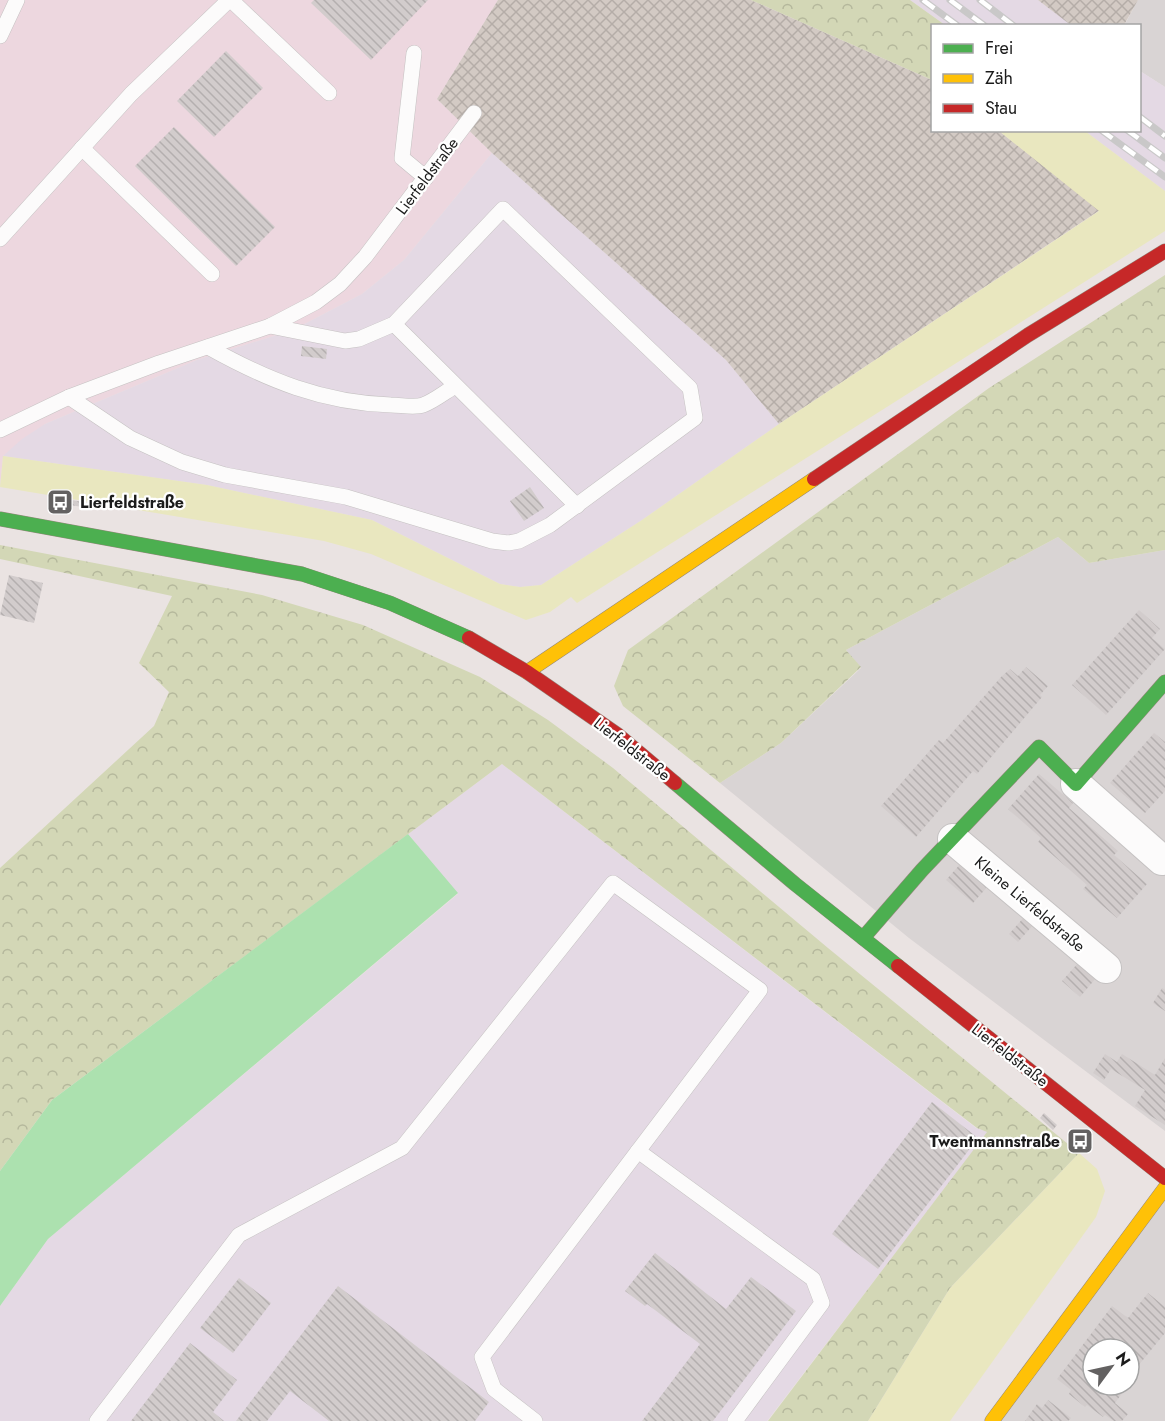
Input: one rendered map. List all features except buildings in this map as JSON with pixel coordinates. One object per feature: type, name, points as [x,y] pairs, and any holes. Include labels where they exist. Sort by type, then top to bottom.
[{"type":"street","points":[[527,672],[1028,335],[1165,251]]},
{"type":"street","name":"Lierfeldstraße","points":[[0,519],[302,574],[360,592],[474,640],[527,672],[618,735],[795,884],[1165,1178]]},
{"type":"street","points":[[1076,784],[1165,682]]},
{"type":"street","points":[[863,938],[915,878],[1039,747],[1076,784],[1162,860]]},
{"type":"street","name":"Kleine Lierfeldstraße","points":[[953,839],[1106,968]]},
{"type":"street","points":[[992,1421],[1165,1188]]},
{"type":"lane","points":[[0,36],[17,0]]},
{"type":"lane","points":[[0,238],[131,94],[230,0],[329,93]]},
{"type":"lane","points":[[414,53],[402,158],[426,178]]},
{"type":"lane","name":"Lierfeldstraße","points":[[0,430],[69,397],[159,363],[270,326],[316,302],[340,284],[365,257],[474,113]]},
{"type":"lane","points":[[82,148],[212,274]]},
{"type":"lane","points":[[69,397],[130,438],[182,462],[225,475],[346,497],[492,541],[508,543],[529,538],[550,525],[695,418],[690,388],[503,209],[394,324],[359,339],[345,341],[270,326]]},
{"type":"lane","points":[[394,324],[577,506]]},
{"type":"lane","points":[[208,347],[251,371],[287,386],[338,400],[378,405],[422,406],[455,386]]},
{"type":"lane","points":[[97,1421],[239,1235],[402,1148],[613,884],[760,990],[482,1357],[494,1389],[535,1421]]},
{"type":"lane","points":[[638,1151],[813,1279],[822,1302],[735,1421]]},
{"type":"shaded area","points":[[0,0],[498,0],[437,99],[492,153],[404,260],[362,294],[293,330],[197,360],[45,424],[3,456],[0,487]]},
{"type":"shaded area","points":[[498,0],[751,0],[931,80],[931,132],[1000,132],[1100,210],[779,424],[726,360],[492,153],[437,99]]},
{"type":"shaded area","points":[[910,0],[1038,0],[1071,24],[944,24]]},
{"type":"shaded area","points":[[1038,0],[1138,0],[1125,24],[1069,24]]},
{"type":"shaded area","points":[[1138,0],[1165,0],[1165,87],[1141,72],[1141,24],[1125,24]]},
{"type":"shaded area","points":[[1141,72],[1165,87],[1165,191],[1086,132],[1141,132]]},
{"type":"shaded area","points":[[1000,132],[1086,132],[1165,191],[1165,231],[577,603],[571,597],[550,612],[526,620],[371,554],[324,541],[0,487],[3,456],[207,485],[372,520],[500,584],[520,587],[541,585],[642,520],[779,424],[1099,211]]},
{"type":"shaded area","points":[[492,153],[726,360],[779,424],[642,520],[541,585],[520,587],[500,584],[372,520],[207,485],[3,456],[22,439],[45,424],[197,360],[293,330],[362,294],[404,260]]},
{"type":"shaded area","points":[[1058,537],[1089,563],[1165,550],[1165,1131],[909,938],[720,783],[781,743],[861,668],[846,650]]},
{"type":"shaded area","points":[[502,764],[976,1128],[988,1132],[767,1421],[0,1421],[0,1306],[48,1239],[458,894],[408,834]]},
{"type":"shaded area","points":[[1079,1153],[1097,1169],[1105,1191],[1096,1217],[950,1421],[868,1421],[950,1288]]},
{"type":"shaded area","points":[[1165,1190],[1165,1421],[999,1421]]},
{"type":"green space","points":[[751,0],[910,0],[944,24],[931,24],[931,80]]},
{"type":"green space","points":[[1165,275],[1165,550],[1089,563],[1058,537],[846,650],[861,667],[781,743],[720,783],[623,706],[614,686],[628,650],[989,388]]},
{"type":"green space","points":[[0,545],[262,595],[363,625],[480,677],[548,720],[613,768],[828,948],[1079,1153],[950,1288],[868,1421],[768,1421],[987,1132],[977,1128],[502,764],[52,1100],[0,1171],[0,868],[154,726],[169,692],[139,663],[172,596],[0,559]]},
{"type":"green space","points":[[408,834],[458,893],[48,1239],[0,1306],[0,1171],[52,1100]]},
{"type":"railway","points":[[923,0],[955,24]]},
{"type":"railway","points":[[950,0],[982,24]]},
{"type":"railway","points":[[980,0],[1011,24]]},
{"type":"railway","points":[[1141,118],[1165,136]]},
{"type":"railway","points":[[1104,132],[1165,177]]},
{"type":"railway","points":[[1130,132],[1165,158]]},
{"type":"traffic: fast","points":[[0,519],[302,574],[390,603],[469,638]]},
{"type":"traffic: fast","points":[[863,938],[922,870],[1039,747],[1076,784],[1165,682]]},
{"type":"traffic: fast","points":[[675,783],[795,884],[898,966]]},
{"type":"traffic: slow","points":[[527,672],[814,479]]},
{"type":"traffic: slow","points":[[992,1421],[1165,1188]]},
{"type":"traffic: jam","points":[[814,479],[1028,335],[1165,251]]},
{"type":"traffic: jam","points":[[469,638],[527,672],[618,735],[675,783]]},
{"type":"traffic: jam","points":[[898,966],[1165,1178]]},
{"type":"place","name":"Lierfeldstraße","points":[[60,502]]},
{"type":"place","name":"Twentmannstraße","points":[[1080,1141]]}]
